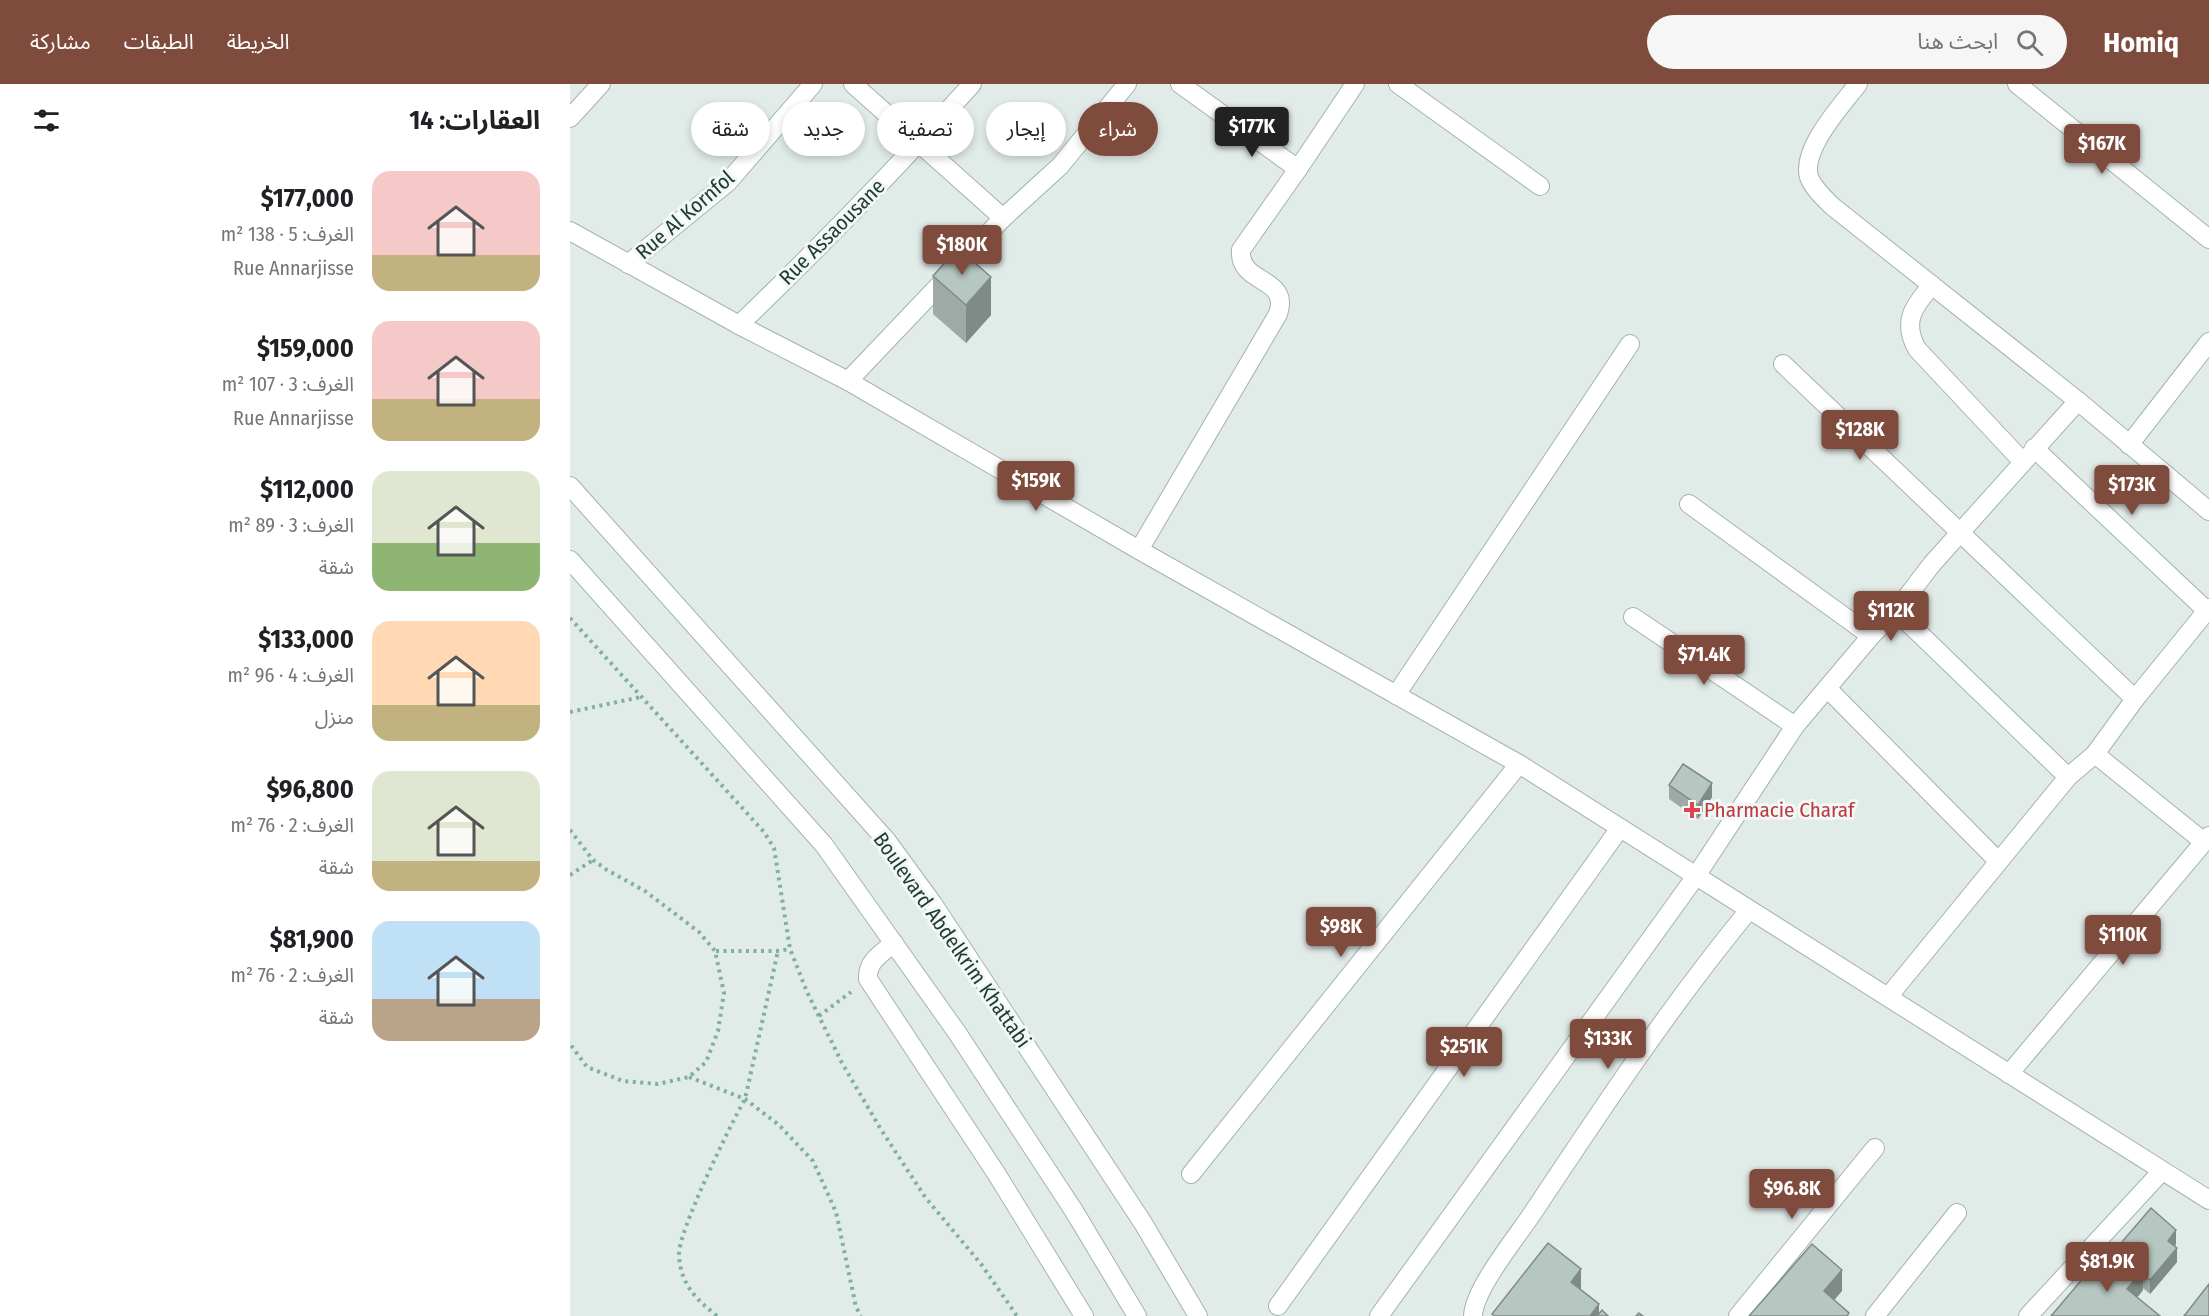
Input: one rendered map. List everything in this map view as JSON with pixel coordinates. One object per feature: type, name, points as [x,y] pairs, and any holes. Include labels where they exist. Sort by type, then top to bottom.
[{"type":"street","points":[[570,118],[601,84]]},
{"type":"street","name":"Rue Al Kornfol","points":[[628,264],[728,182],[813,84]]},
{"type":"street","points":[[853,84],[877,105]]},
{"type":"street","name":"Rue Assaousane","points":[[956,102],[972,84]]},
{"type":"street","points":[[848,381],[1003,219],[1060,166],[1127,84]]},
{"type":"street","points":[[1180,84],[1298,169]]},
{"type":"street","points":[[1139,550],[1278,314],[1280,301],[1277,291],[1243,267],[1240,258],[1241,250],[1355,84]]},
{"type":"street","points":[[1398,84],[1540,186]]},
{"type":"street","points":[[1858,84],[1817,140],[1810,156],[1809,177],[1815,188],[1832,206],[2078,401],[2209,512]]},
{"type":"street","points":[[2017,84],[2209,239]]},
{"type":"street","name":"Rue Assaousane","points":[[739,325],[830,237],[908,156]]},
{"type":"street","points":[[934,156],[1003,219]]},
{"type":"street","points":[[570,231],[739,325],[848,381],[1139,550],[1519,764],[2209,1200]]},
{"type":"street","points":[[1888,998],[2068,777],[2095,754],[2135,699],[2208,609],[2029,455],[1917,349],[1910,335],[1910,322],[1918,302],[1932,285]]},
{"type":"street","points":[[2129,445],[2209,342]]},
{"type":"street","points":[[1396,695],[1630,344]]},
{"type":"street","points":[[1783,364],[2135,699]]},
{"type":"street","points":[[1379,1316],[1696,876],[1795,726],[1871,636],[1896,611],[1932,564],[2078,401]]},
{"type":"street","name":"Boulevard Abdelkrim Khattabi","points":[[570,486],[886,841],[933,904],[1143,1223],[1198,1316]]},
{"type":"street","points":[[1689,504],[1871,636]]},
{"type":"street","points":[[570,560],[824,845],[958,1034],[1074,1211],[1137,1316]]},
{"type":"street","points":[[1896,611],[2068,777]]},
{"type":"street","points":[[1633,617],[1795,726]]},
{"type":"street","points":[[1827,688],[1998,861]]},
{"type":"street","points":[[2009,1074],[2207,839],[2095,754]]},
{"type":"street","points":[[1191,1174],[1519,764]]},
{"type":"street","points":[[1278,1306],[1620,828]]},
{"type":"street","points":[[1473,1316],[1485,1281],[1581,1139],[1700,970],[1749,910]]},
{"type":"street","points":[[894,943],[870,964],[867,970],[868,979],[996,1173],[1084,1316]]},
{"type":"street","points":[[1738,1316],[1875,1148]]},
{"type":"street","points":[[2028,1316],[2162,1171]]},
{"type":"street","points":[[1875,1316],[1957,1212]]},
{"type":"path","points":[[570,618],[764,832],[774,848],[789,949],[842,1063],[880,1128],[925,1197],[981,1264],[1017,1316]]},
{"type":"path","points":[[570,712],[642,697]]},
{"type":"path","points":[[570,830],[593,860],[645,891],[699,932],[715,951],[724,993],[718,1031],[706,1062],[689,1077],[658,1084],[623,1081],[587,1067],[570,1044]]},
{"type":"path","points":[[570,875],[593,860]]},
{"type":"path","points":[[715,951],[789,949]]},
{"type":"path","points":[[717,1316],[694,1298],[684,1277],[678,1255],[683,1234],[734,1119],[745,1100],[778,951]]},
{"type":"path","points":[[819,1016],[868,979]]},
{"type":"path","points":[[689,1077],[745,1100],[779,1125],[813,1161],[836,1212],[856,1306],[861,1316]]},
{"type":"building","points":[[958,248],[991,277],[966,305],[933,276]]},
{"type":"building","points":[[1683,764],[1712,783],[1698,805],[1669,785]]},
{"type":"building","points":[[2151,1208],[2176,1230],[2168,1241],[2177,1248],[2150,1280],[2143,1274],[2143,1270],[2123,1252],[2121,1254],[2115,1250]]},
{"type":"building","points":[[1548,1243],[1581,1269],[1571,1282],[1599,1304],[1590,1316],[1495,1316],[1492,1314]]},
{"type":"building","points":[[1812,1244],[1842,1270],[1824,1291],[1849,1313],[1847,1316],[1749,1316]]},
{"type":"building","points":[[2123,1252],[2143,1270],[2127,1289],[2160,1316],[2051,1316],[2096,1263],[2106,1272]]},
{"type":"building","points":[[2209,1284],[2209,1316],[2184,1316]]},
{"type":"building","points":[[1602,1310],[1608,1316],[1597,1316]]},
{"type":"place","name":"Pharmacie Charaf","points":[[1692,810]]}]
